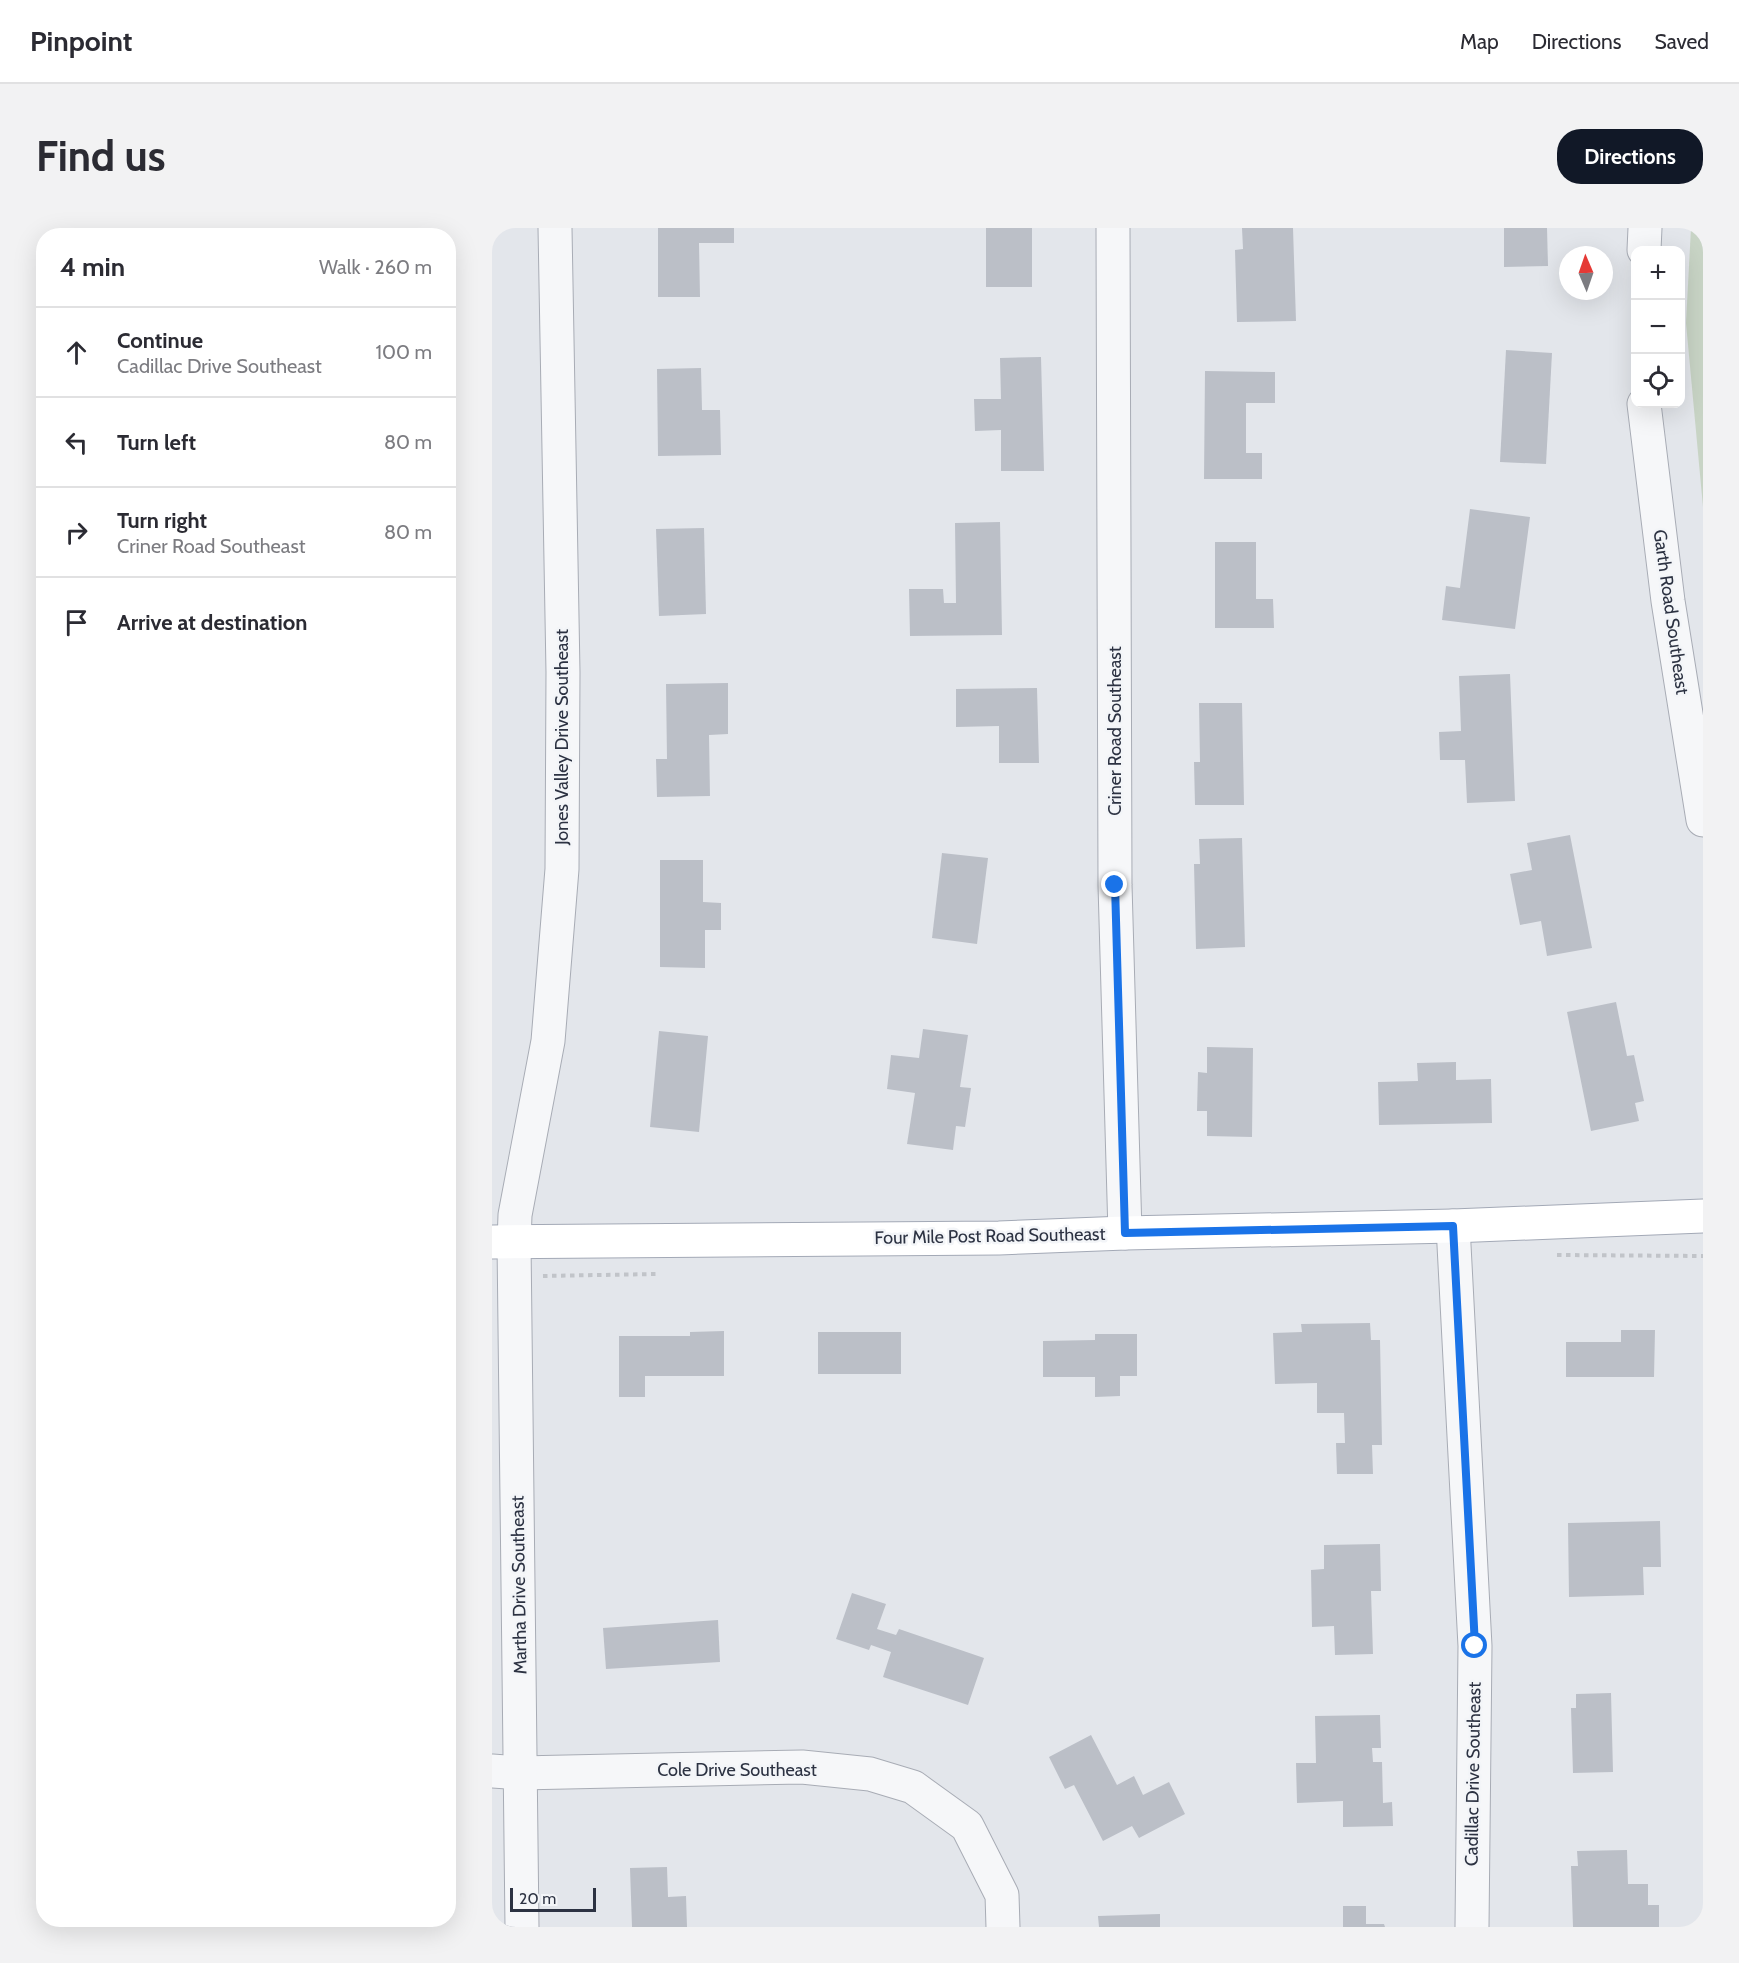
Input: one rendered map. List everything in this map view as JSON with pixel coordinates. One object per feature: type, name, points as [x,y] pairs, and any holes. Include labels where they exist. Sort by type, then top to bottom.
[{"type":"main road","name":"Four Mile Post Road Southeast","points":[[503,1242],[999,1238],[1453,1226],[1703,1216]]},
{"type":"street","name":"Jones Valley Drive Southeast","points":[[503,1242],[515,1215],[548,1041],[562,869],[563,672],[555,228]]},
{"type":"street","name":"Criner Road Southeast","points":[[1113,228],[1115,885],[1125,1233]]},
{"type":"street","points":[[1644,246],[1645,228]]},
{"type":"street","name":"Garth Road Southeast","points":[[1644,408],[1668,601],[1703,820]]},
{"type":"street","name":"Cadillac Drive Southeast","points":[[1453,1226],[1475,1646],[1472,1927]]},
{"type":"street","name":"Martha Drive Southeast","points":[[503,1242],[506,1772],[522,1927]]},
{"type":"street","name":"Cole Drive Southeast","points":[[506,1772],[802,1767],[870,1774],[913,1787],[967,1826],[1002,1894],[1003,1927]]},
{"type":"green space","points":[[1691,228],[1703,228],[1703,507],[1686,323]]},
{"type":"building","points":[[658,228],[734,228],[734,243],[699,243],[700,297],[658,297]]},
{"type":"building","points":[[986,228],[1032,228],[1032,287],[986,287]]},
{"type":"building","points":[[1242,228],[1293,228],[1296,321],[1237,322],[1235,250],[1243,249]]},
{"type":"building","points":[[1504,228],[1547,228],[1548,266],[1504,267]]},
{"type":"building","points":[[1506,350],[1552,353],[1546,464],[1500,462]]},
{"type":"building","points":[[1041,357],[1044,471],[1001,471],[1001,430],[975,431],[974,399],[1001,399],[1000,358]]},
{"type":"building","points":[[701,368],[702,410],[720,410],[721,455],[658,456],[657,369]]},
{"type":"building","points":[[1205,371],[1275,372],[1275,403],[1246,403],[1246,453],[1262,453],[1262,479],[1204,479]]},
{"type":"building","points":[[1470,509],[1530,517],[1515,629],[1442,620],[1446,586],[1460,588]]},
{"type":"building","points":[[1000,522],[1002,635],[910,636],[909,589],[943,589],[944,603],[956,603],[955,523]]},
{"type":"building","points":[[704,528],[706,614],[659,616],[656,529]]},
{"type":"building","points":[[1215,542],[1256,542],[1256,599],[1273,599],[1274,628],[1215,628]]},
{"type":"building","points":[[1510,674],[1515,801],[1467,803],[1465,760],[1440,760],[1439,732],[1461,731],[1459,676]]},
{"type":"building","points":[[728,683],[728,734],[709,735],[710,796],[657,797],[656,759],[667,759],[666,684]]},
{"type":"building","points":[[1037,688],[1039,763],[999,763],[999,726],[956,727],[956,689]]},
{"type":"building","points":[[1199,703],[1242,703],[1244,805],[1195,805],[1194,762],[1200,762]]},
{"type":"building","points":[[1570,835],[1592,948],[1547,956],[1541,921],[1520,925],[1510,874],[1532,870],[1527,843]]},
{"type":"building","points":[[1242,838],[1245,947],[1196,949],[1194,864],[1200,864],[1199,839]]},
{"type":"building","points":[[942,853],[988,858],[977,944],[932,938]]},
{"type":"building","points":[[660,860],[703,860],[703,902],[721,903],[721,930],[705,930],[705,968],[660,967]]},
{"type":"building","points":[[1616,1002],[1627,1056],[1634,1055],[1644,1101],[1635,1103],[1639,1121],[1591,1131],[1567,1012]]},
{"type":"building","points":[[923,1029],[968,1035],[960,1087],[971,1088],[965,1127],[956,1126],[953,1150],[907,1144],[915,1093],[887,1089],[891,1055],[919,1058]]},
{"type":"building","points":[[659,1031],[708,1036],[699,1132],[650,1127]]},
{"type":"building","points":[[1207,1047],[1253,1048],[1252,1137],[1207,1136],[1207,1111],[1197,1111],[1198,1072],[1207,1073]]},
{"type":"building","points":[[1456,1062],[1456,1080],[1491,1079],[1492,1123],[1379,1125],[1378,1082],[1418,1081],[1417,1063]]},
{"type":"building","points":[[1370,1323],[1371,1340],[1380,1340],[1382,1445],[1372,1445],[1373,1474],[1337,1474],[1336,1443],[1345,1443],[1344,1413],[1317,1413],[1317,1383],[1275,1384],[1273,1333],[1302,1332],[1301,1324]]},
{"type":"building","points":[[1621,1330],[1655,1330],[1654,1377],[1566,1377],[1566,1342],[1621,1342]]},
{"type":"building","points":[[724,1331],[724,1376],[645,1376],[645,1397],[619,1397],[619,1336],[690,1336],[690,1332]]},
{"type":"building","points":[[818,1332],[901,1332],[901,1374],[818,1374]]},
{"type":"building","points":[[1095,1334],[1137,1334],[1137,1376],[1120,1376],[1120,1396],[1095,1397],[1095,1377],[1043,1377],[1043,1341],[1095,1340]]},
{"type":"building","points":[[1660,1521],[1661,1567],[1643,1567],[1644,1595],[1569,1597],[1568,1523]]},
{"type":"building","points":[[1380,1544],[1381,1591],[1371,1591],[1373,1654],[1335,1655],[1334,1626],[1312,1627],[1311,1570],[1324,1569],[1324,1545]]},
{"type":"building","points":[[852,1593],[886,1604],[877,1629],[896,1635],[899,1629],[984,1658],[968,1705],[883,1677],[891,1652],[871,1645],[869,1650],[836,1639]]},
{"type":"building","points":[[718,1620],[720,1662],[606,1669],[603,1628]]},
{"type":"building","points":[[1611,1693],[1613,1772],[1573,1773],[1571,1708],[1576,1708],[1576,1694]]},
{"type":"building","points":[[1380,1715],[1381,1748],[1372,1748],[1373,1762],[1382,1762],[1383,1803],[1392,1802],[1393,1826],[1343,1827],[1343,1801],[1297,1803],[1296,1763],[1316,1763],[1315,1716]]},
{"type":"building","points":[[1091,1735],[1117,1785],[1134,1776],[1143,1795],[1169,1782],[1185,1814],[1139,1838],[1132,1826],[1103,1841],[1074,1785],[1065,1789],[1049,1757]]},
{"type":"building","points":[[1627,1850],[1628,1884],[1648,1884],[1648,1905],[1659,1905],[1659,1927],[1573,1927],[1571,1866],[1578,1866],[1577,1851]]},
{"type":"building","points":[[667,1867],[668,1897],[686,1896],[687,1927],[632,1927],[630,1868]]},
{"type":"building","points":[[1343,1906],[1366,1906],[1366,1924],[1384,1924],[1385,1927],[1343,1927]]},
{"type":"building","points":[[1160,1914],[1160,1927],[1099,1927],[1098,1916]]},
{"type":"route","points":[[1115,885],[1125,1233],[1453,1226],[1475,1646]]}]
